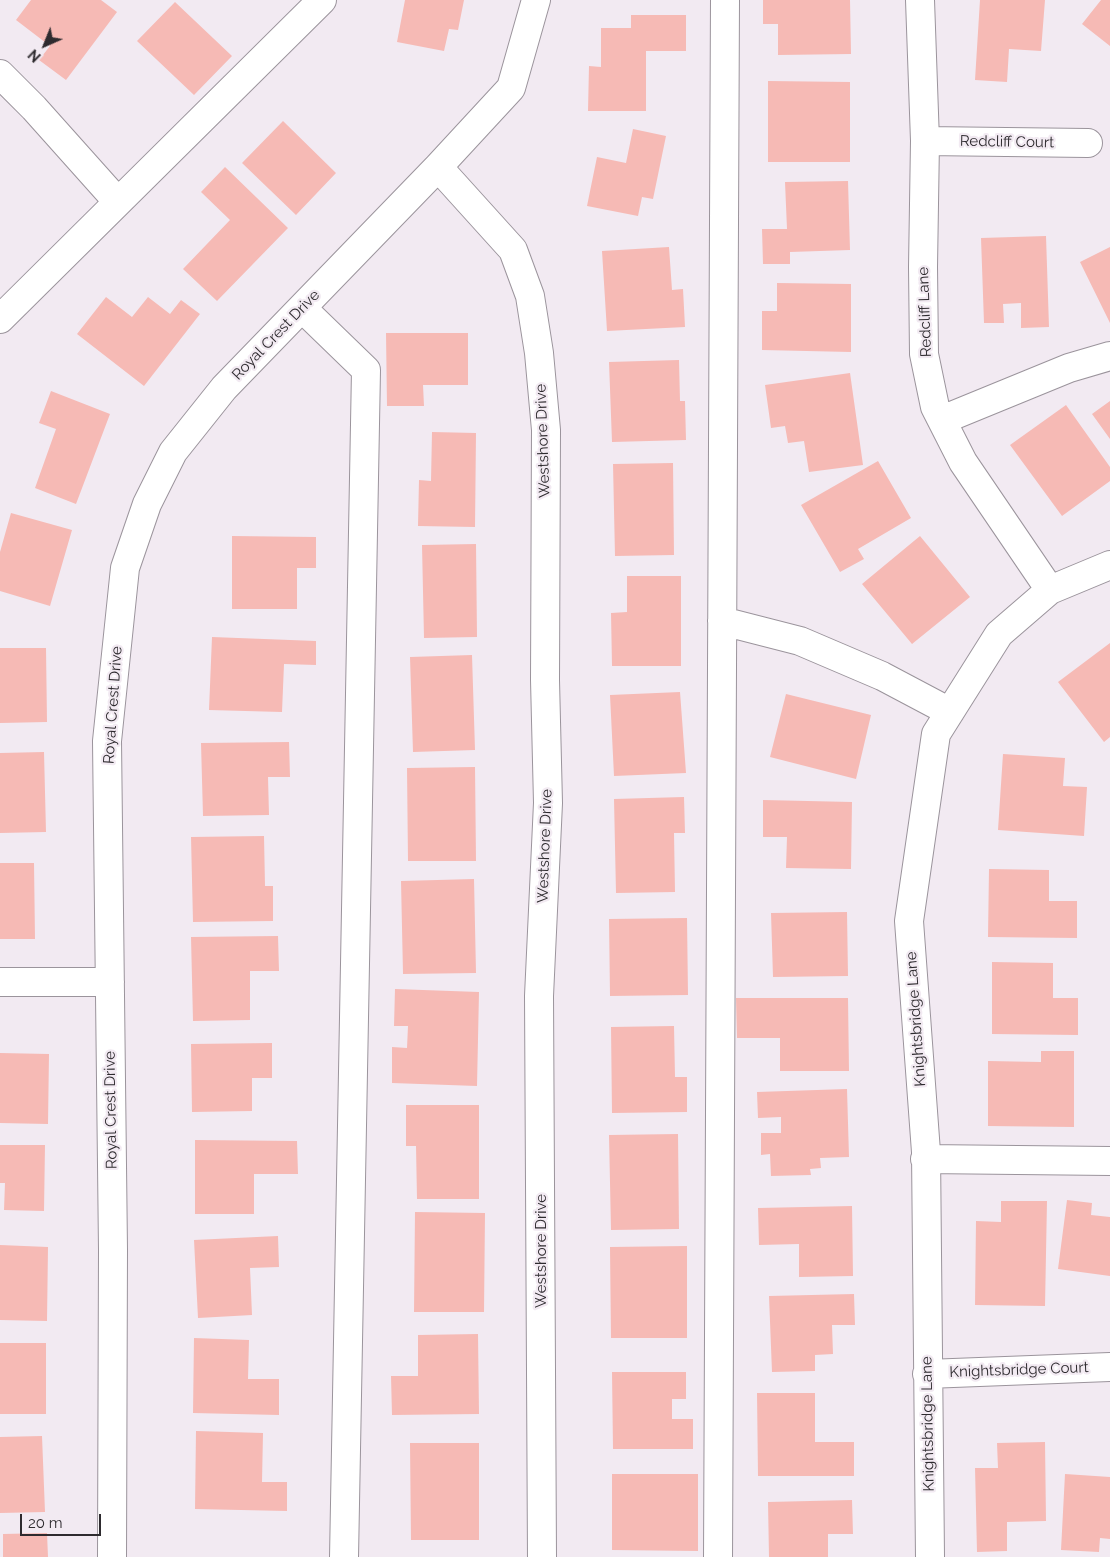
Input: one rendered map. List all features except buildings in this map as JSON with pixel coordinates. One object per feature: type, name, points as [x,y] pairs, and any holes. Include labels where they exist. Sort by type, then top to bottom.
[{"type":"street","points":[[0,318],[322,0]]},
{"type":"street","name":"Royal Crest Drive","points":[[112,1557],[113,1250],[107,741],[125,568],[147,504],[173,452],[224,388],[438,167],[511,88],[536,0]]},
{"type":"street","points":[[718,1557],[725,0]]},
{"type":"street","name":"Redcliff Lane","points":[[920,0],[925,141],[924,354],[935,407],[963,462],[1050,590]]},
{"type":"street","points":[[0,74],[34,108],[118,202]]},
{"type":"street","name":"Redcliff Court","points":[[925,141],[1088,143]]},
{"type":"street","name":"Westshore Drive","points":[[438,167],[513,250],[530,296],[539,353],[546,430],[545,680],[548,803],[540,996],[542,1557]]},
{"type":"street","points":[[302,308],[366,370],[344,1557]]},
{"type":"street","points":[[942,420],[1069,368],[1110,356]]},
{"type":"street","name":"Knightsbridge Lane","points":[[930,1557],[926,1159],[909,921],[936,734],[999,634],[1050,590],[1110,565]]},
{"type":"street","points":[[722,621],[800,641],[882,676],[950,712]]},
{"type":"street","points":[[0,982],[110,982]]},
{"type":"street","points":[[926,1159],[1110,1161]]},
{"type":"street","name":"Knightsbridge Court","points":[[927,1374],[1110,1367]]}]
